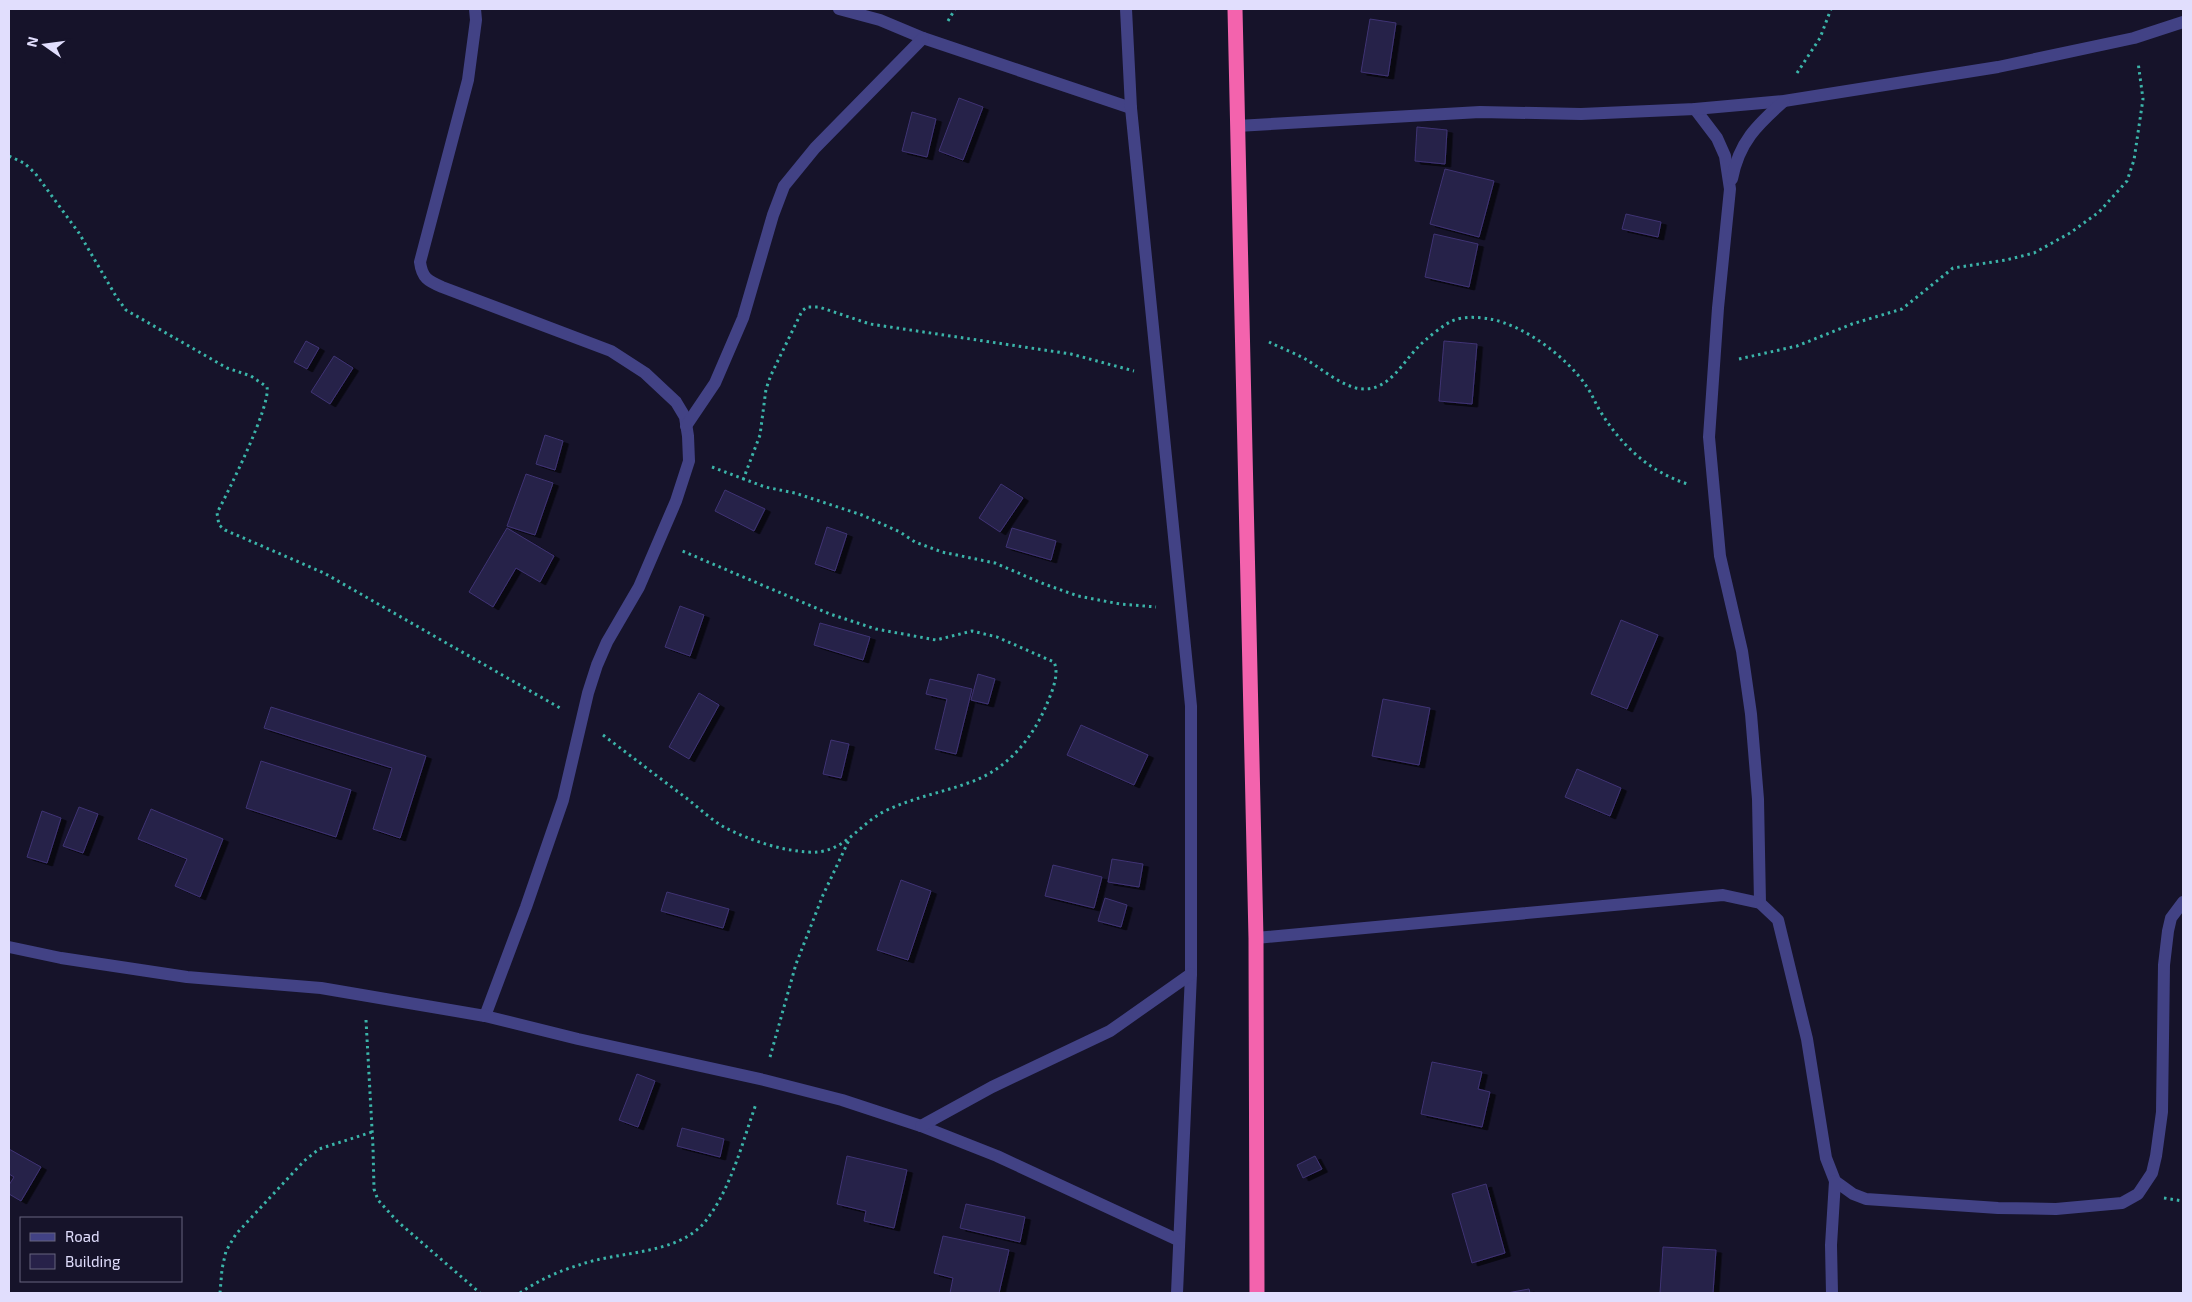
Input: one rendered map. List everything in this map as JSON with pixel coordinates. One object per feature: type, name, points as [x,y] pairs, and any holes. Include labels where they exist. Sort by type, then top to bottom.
[{"type":"highway","points":[[1235,9],[1256,938],[1257,1293]]},
{"type":"street","points":[[475,9],[476,20],[468,80],[420,262],[422,272],[427,281],[442,288],[611,351],[645,373],[676,402],[685,417],[688,457],[676,500],[639,587],[597,665],[563,800],[526,907],[485,1016]]},
{"type":"street","points":[[839,9],[880,20],[923,38],[1131,108]]},
{"type":"street","points":[[1126,9],[1131,108],[1191,706],[1191,974],[1177,1293]]},
{"type":"street","points":[[1237,126],[1480,112],[1581,114],[1695,109],[1784,101],[1998,67],[2134,38],[2183,22]]},
{"type":"street","points":[[686,426],[715,383],[743,318],[784,186],[815,148],[923,38]]},
{"type":"street","points":[[1760,903],[1758,799],[1751,714],[1742,651],[1720,556],[1709,437],[1730,189],[1739,151],[1764,119],[1784,101]]},
{"type":"street","points":[[1695,109],[1717,138],[1725,156],[1730,189]]},
{"type":"street","points":[[1256,938],[1723,895],[1760,903],[1778,920],[1807,1039],[1826,1158],[1835,1181],[1831,1245],[1832,1293]]},
{"type":"street","points":[[1835,1181],[1853,1194],[1866,1199],[1998,1208],[2056,1209],[2122,1203],[2138,1194],[2152,1173],[2156,1156],[2162,1112],[2164,965],[2171,918],[2183,902]]},
{"type":"street","points":[[9,947],[61,958],[187,977],[320,988],[485,1016],[578,1039],[764,1080],[842,1100],[921,1126],[997,1156],[1178,1240]]},
{"type":"street","points":[[921,1126],[992,1087],[1110,1031],[1191,974]]},
{"type":"path","points":[[1784,101],[1797,73],[1820,38],[1831,9]]},
{"type":"path","points":[[1714,364],[1797,346],[1852,324],[1902,309],[1953,268],[2006,260],[2034,253],[2070,233],[2099,212],[2127,180],[2134,160],[2143,99],[2134,38]]},
{"type":"path","points":[[9,156],[24,163],[35,173],[79,233],[126,310],[227,368],[251,376],[267,386],[268,393],[262,414],[217,513],[219,525],[224,530],[324,573],[582,720],[723,826],[746,838],[808,852],[824,851],[849,840]]},
{"type":"path","points":[[743,480],[760,435],[766,389],[771,375],[802,311],[807,307],[819,307],[879,326],[1071,354],[1116,365],[1158,379]]},
{"type":"path","points":[[1242,330],[1305,359],[1337,380],[1365,389],[1377,387],[1387,382],[1420,345],[1452,321],[1468,318],[1489,319],[1518,327],[1558,356],[1578,375],[1611,427],[1629,448],[1647,464],[1665,475],[1713,491]]},
{"type":"path","points":[[688,457],[743,480],[795,493],[862,515],[900,532],[915,542],[942,552],[996,563],[1044,584],[1078,596],[1120,604],[1181,608]]},
{"type":"path","points":[[520,1293],[551,1276],[579,1264],[660,1248],[680,1241],[692,1234],[704,1222],[726,1187],[764,1080],[796,964],[822,896],[849,840],[869,820],[884,812],[904,802],[970,783],[994,771],[1012,758],[1039,721],[1049,700],[1055,676],[1054,662],[997,637],[972,631],[936,640],[876,629],[830,614],[769,589],[659,540]]},
{"type":"path","points":[[364,996],[374,1189],[378,1200],[397,1221],[480,1293]]},
{"type":"path","points":[[220,1293],[226,1250],[236,1234],[304,1161],[319,1149],[372,1132]]},
{"type":"building","points":[[1370,19],[1396,23],[1388,76],[1361,72]]},
{"type":"building","points":[[959,98],[983,107],[963,160],[939,151]]},
{"type":"building","points":[[912,112],[936,119],[927,157],[902,151]]},
{"type":"building","points":[[1417,127],[1447,130],[1445,164],[1415,161]]},
{"type":"building","points":[[1445,169],[1494,181],[1479,237],[1430,224]]},
{"type":"building","points":[[1626,214],[1661,222],[1658,237],[1622,229]]},
{"type":"building","points":[[1434,234],[1478,244],[1469,287],[1425,277]]},
{"type":"building","points":[[306,341],[319,348],[307,369],[294,362]]},
{"type":"building","points":[[1444,341],[1477,344],[1472,404],[1439,401]]},
{"type":"building","points":[[334,356],[353,368],[330,404],[311,392]]},
{"type":"building","points":[[545,435],[563,441],[555,470],[536,464]]},
{"type":"building","points":[[526,474],[553,483],[535,535],[507,526]]},
{"type":"building","points":[[1001,484],[1023,498],[1000,532],[979,518]]},
{"type":"building","points":[[725,490],[765,509],[754,531],[715,511]]},
{"type":"building","points":[[827,527],[847,534],[835,571],[815,564]]},
{"type":"building","points":[[507,528],[554,556],[540,582],[516,568],[493,607],[469,592]]},
{"type":"building","points":[[1012,528],[1056,541],[1051,560],[1006,547]]},
{"type":"building","points":[[680,606],[704,615],[690,656],[665,647]]},
{"type":"building","points":[[1621,620],[1658,635],[1627,709],[1591,694]]},
{"type":"building","points":[[820,623],[870,637],[863,660],[814,645]]},
{"type":"building","points":[[978,674],[995,679],[988,704],[971,700]]},
{"type":"building","points":[[930,679],[972,689],[956,754],[935,749],[947,699],[926,694]]},
{"type":"building","points":[[699,693],[719,705],[689,759],[669,747]]},
{"type":"building","points":[[1383,699],[1430,708],[1419,765],[1372,756]]},
{"type":"building","points":[[271,707],[426,756],[400,838],[373,829],[392,768],[264,728]]},
{"type":"building","points":[[1081,725],[1148,755],[1134,785],[1067,755]]},
{"type":"building","points":[[831,740],[849,744],[841,778],[823,774]]},
{"type":"building","points":[[261,761],[351,790],[336,837],[246,808]]},
{"type":"building","points":[[1577,769],[1621,788],[1610,816],[1565,797]]},
{"type":"building","points":[[79,807],[98,814],[83,853],[63,846]]},
{"type":"building","points":[[151,809],[223,839],[200,897],[175,886],[187,859],[138,839]]},
{"type":"building","points":[[42,811],[61,818],[47,863],[27,857]]},
{"type":"building","points":[[1112,859],[1143,864],[1139,887],[1108,882]]},
{"type":"building","points":[[1053,865],[1102,877],[1094,908],[1045,896]]},
{"type":"building","points":[[901,880],[931,891],[908,960],[877,950]]},
{"type":"building","points":[[667,892],[729,909],[723,928],[661,911]]},
{"type":"building","points":[[1105,898],[1127,905],[1121,927],[1098,921]]},
{"type":"building","points":[[1432,1062],[1482,1072],[1478,1089],[1490,1092],[1482,1127],[1421,1114]]},
{"type":"building","points":[[637,1074],[655,1081],[638,1127],[619,1120]]},
{"type":"building","points":[[682,1128],[724,1139],[720,1157],[677,1146]]},
{"type":"building","points":[[9,1149],[41,1167],[21,1201],[9,1194],[9,1185],[14,1177],[9,1174]]},
{"type":"building","points":[[847,1156],[907,1170],[894,1228],[864,1221],[866,1211],[837,1204]]},
{"type":"building","points":[[1315,1156],[1322,1169],[1303,1178],[1297,1165]]},
{"type":"building","points":[[1486,1184],[1505,1253],[1472,1263],[1452,1194]]},
{"type":"building","points":[[966,1204],[1025,1217],[1020,1242],[960,1228]]},
{"type":"building","points":[[943,1236],[1009,1250],[999,1293],[950,1293],[953,1278],[934,1273]]},
{"type":"building","points":[[1663,1247],[1716,1250],[1713,1293],[1660,1293]]},
{"type":"building","points":[[1529,1289],[1530,1293],[1507,1293]]}]
